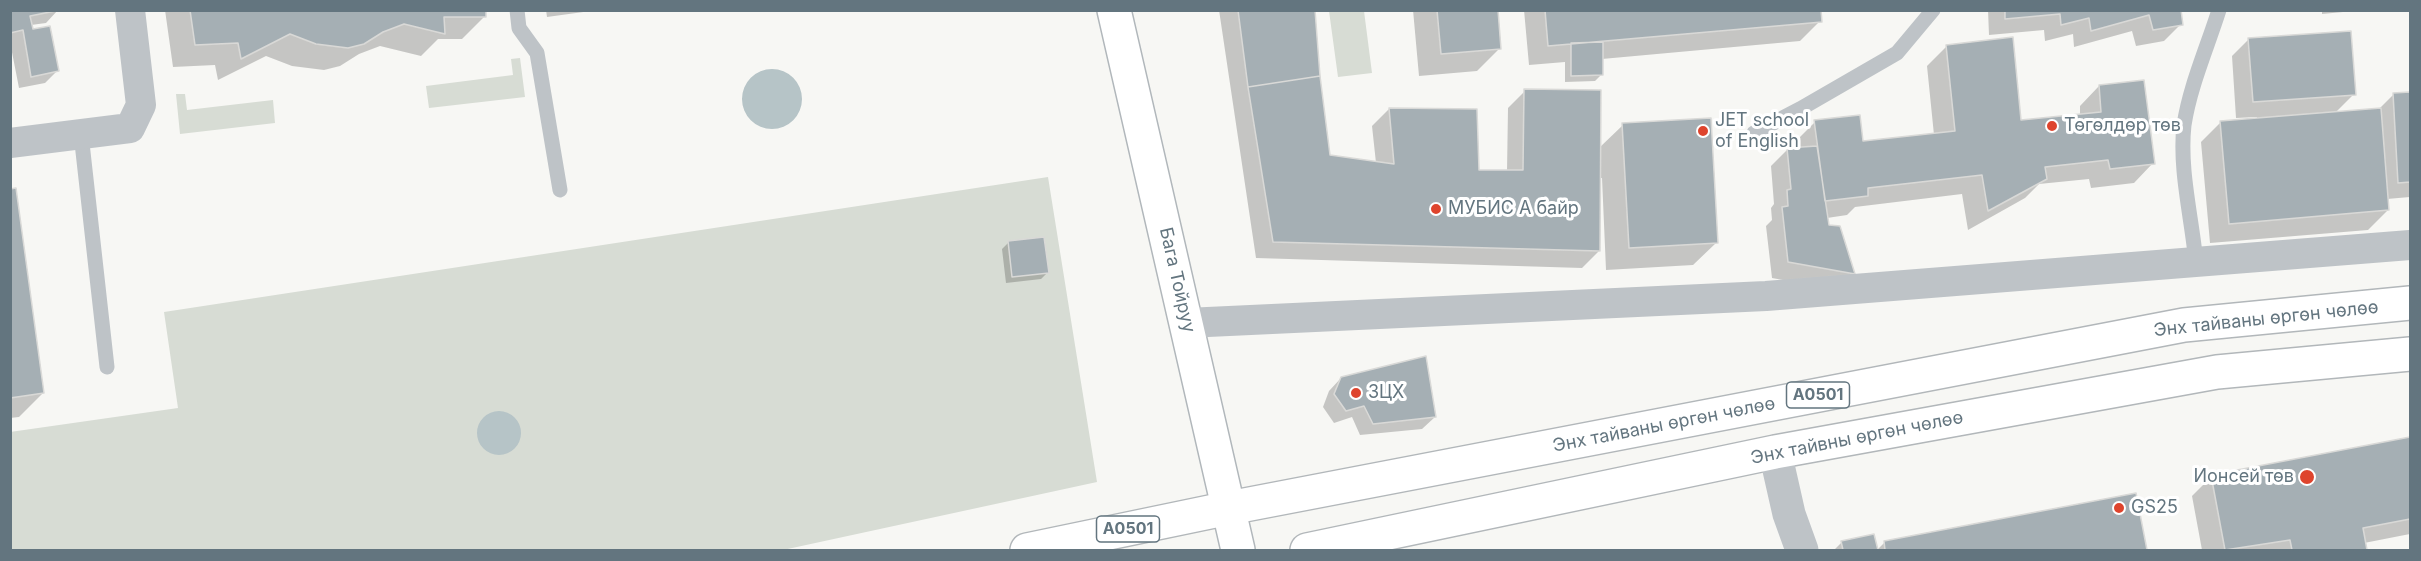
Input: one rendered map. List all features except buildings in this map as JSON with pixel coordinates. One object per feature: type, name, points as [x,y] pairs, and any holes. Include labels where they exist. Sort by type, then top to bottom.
[{"type":"main road","name":"Бага Тойруу","points":[[1114,10],[1238,550]]},
{"type":"main road","name":"Энх тайваны өргөн чөлөө","points":[[1027,550],[1229,508],[2184,325],[2410,303]]},
{"type":"main road","name":"Энх тайвны өргөн чөлөө","points":[[1307,550],[1775,452],[2217,372],[2410,354]]},
{"type":"street","points":[[10,143],[130,128],[141,105],[130,10]]},
{"type":"street","points":[[1186,323],[1766,296],[2410,244]]},
{"type":"street","points":[[1775,452],[1789,514],[1802,550]]},
{"type":"lane","points":[[517,10],[519,28],[537,53],[560,190]]},
{"type":"lane","points":[[1754,133],[1800,110],[1897,54],[1933,10]]},
{"type":"lane","points":[[2196,263],[2183,153],[2184,126],[2190,97],[2219,10]]},
{"type":"lane","points":[[81,134],[107,367]]},
{"type":"shaded area","points":[[1329,11],[1364,11],[1372,73],[1338,77]]},
{"type":"shaded area","points":[[520,58],[525,97],[429,108],[426,86],[513,75],[511,59]]},
{"type":"shaded area","points":[[772,69],[793,78],[802,99],[793,120],[772,129],[751,120],[742,99],[751,78]]},
{"type":"shaded area","points":[[176,94],[185,94],[187,110],[273,100],[275,123],[180,134]]},
{"type":"shaded area","points":[[1048,177],[1097,482],[783,550],[11,550],[10,432],[178,408],[164,312]]},
{"type":"shaded area","points":[[499,411],[514,418],[521,433],[514,448],[499,455],[484,448],[477,433],[484,418]]},
{"type":"place","name":"Төгөлдөр төв","points":[[2052,126]]},
{"type":"place","name":"JET school of English","points":[[1703,131]]},
{"type":"place","name":"МУБИС А байр","points":[[1436,209]]},
{"type":"place","name":"ЗЦХ","points":[[1356,393]]},
{"type":"place","name":"Ионсей төв","points":[[2307,477]]},
{"type":"place","name":"GS25","points":[[2119,508]]}]
